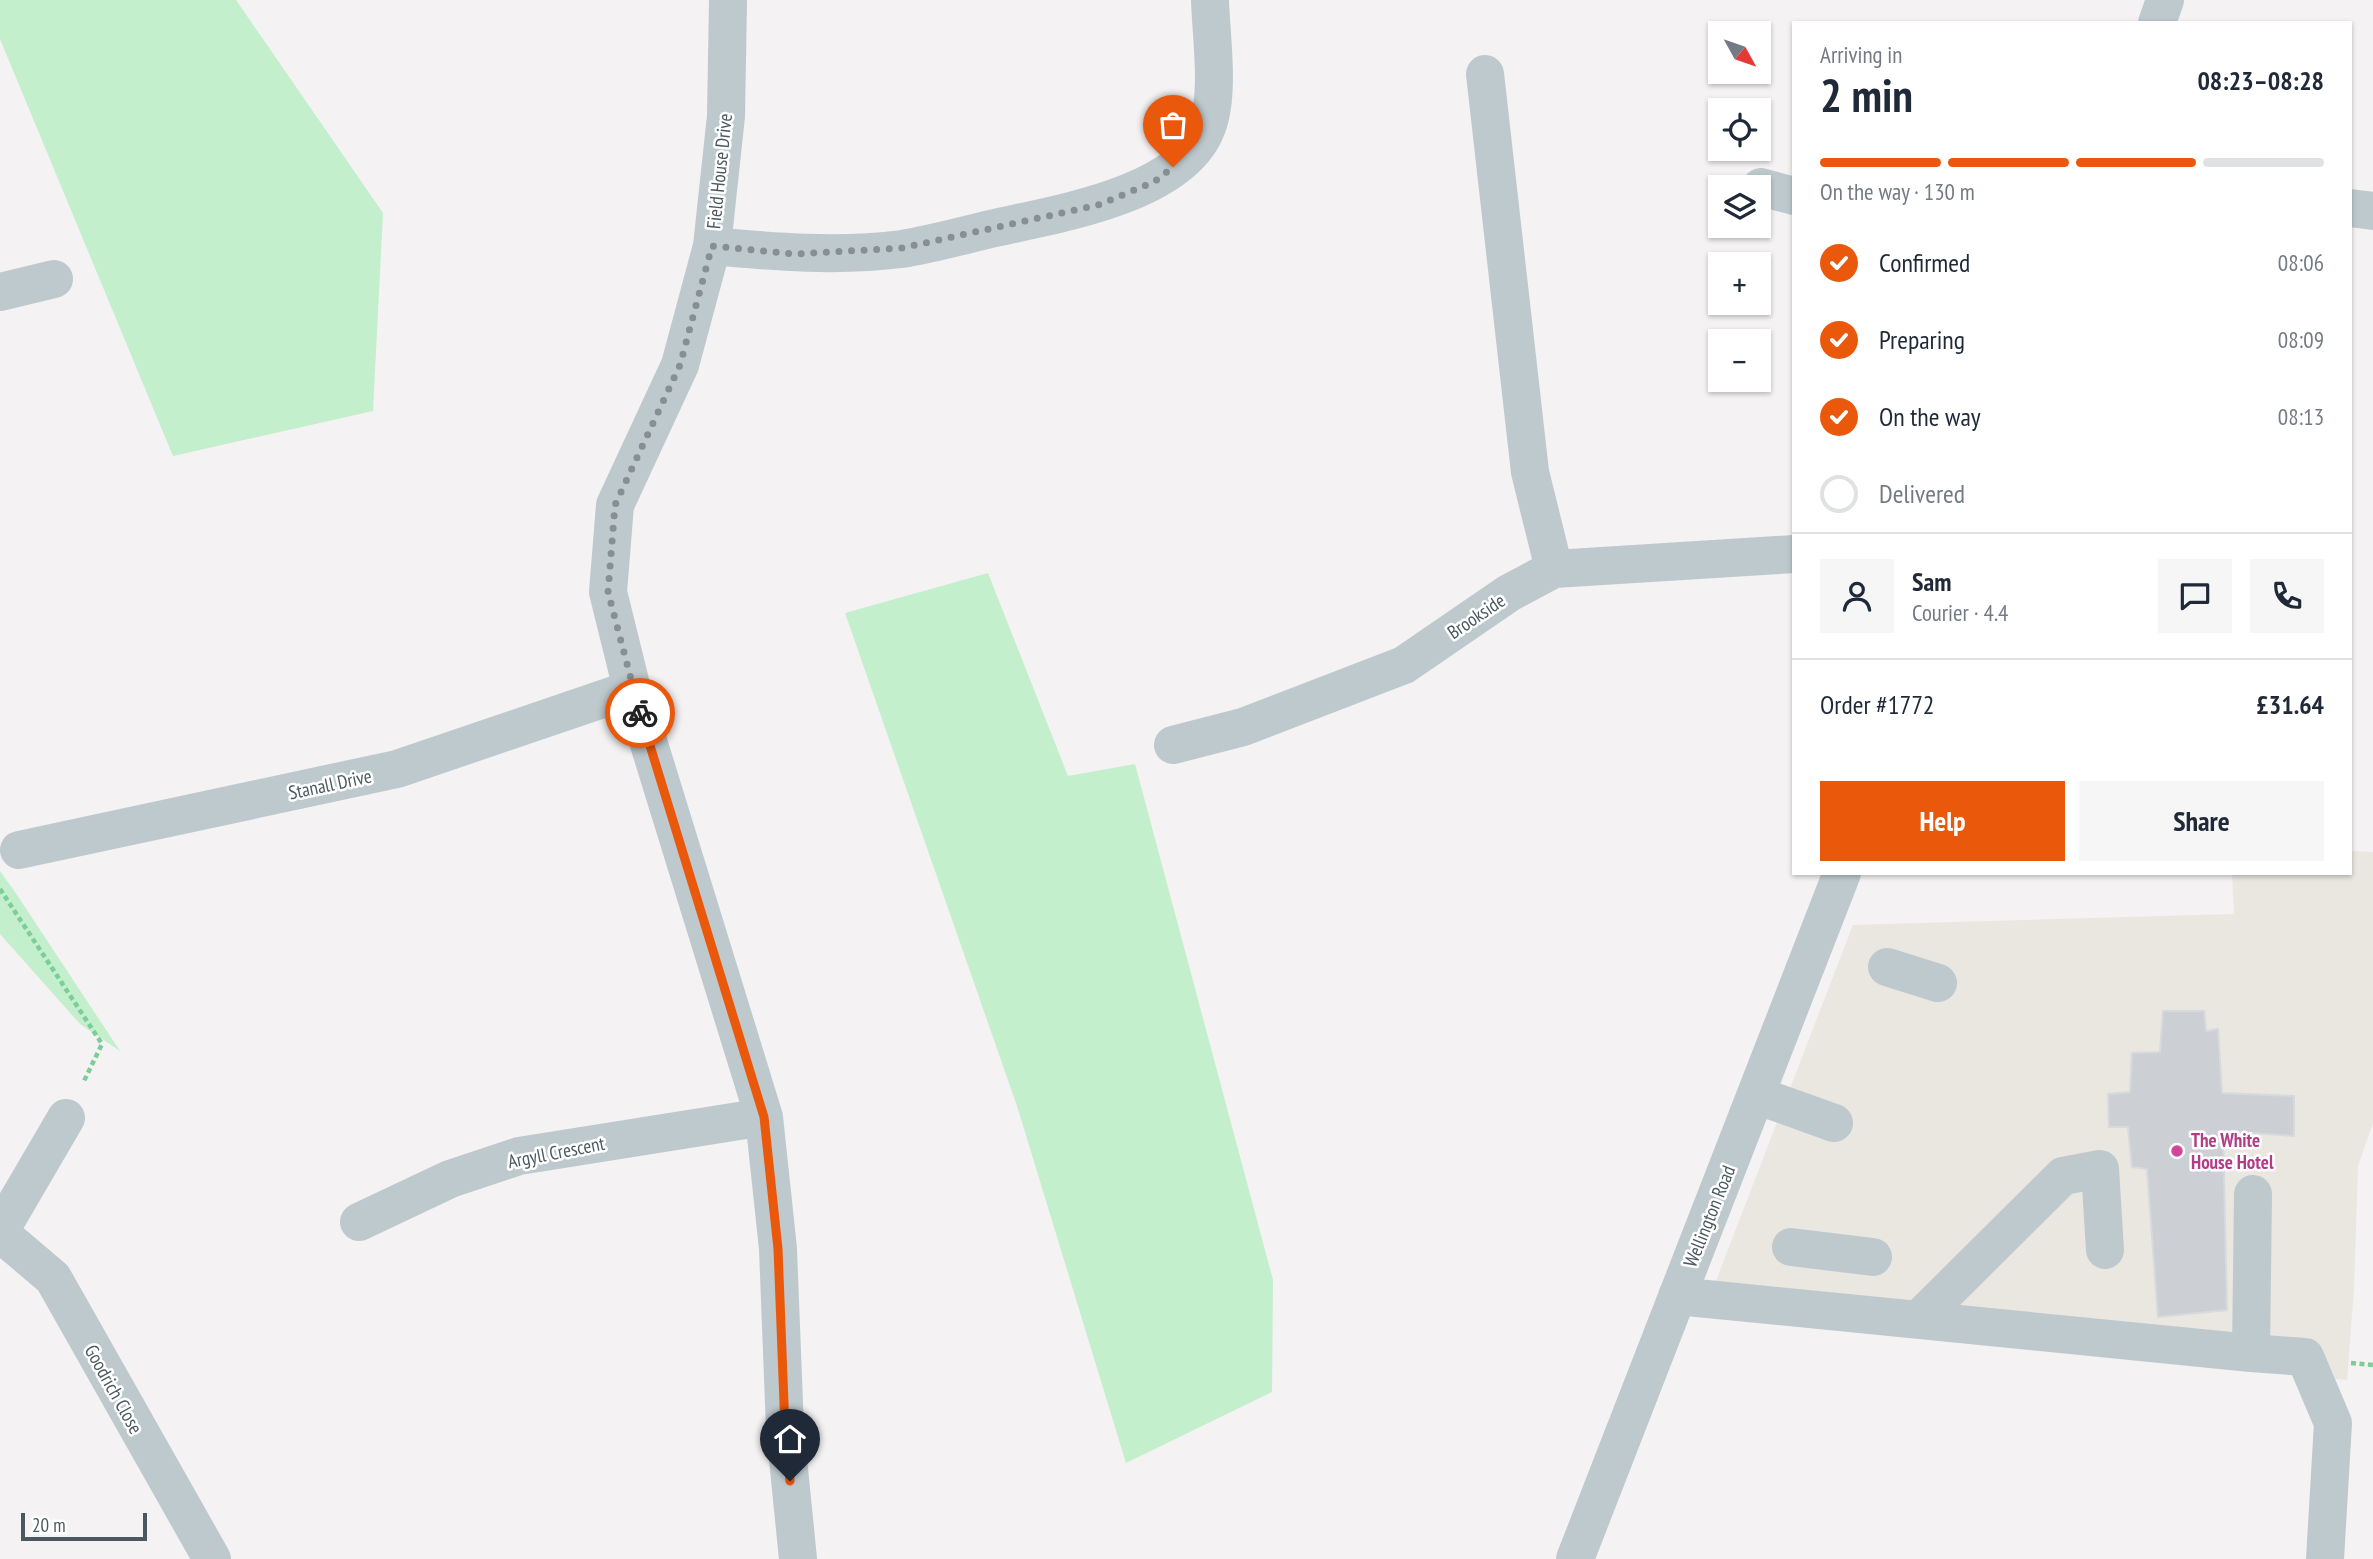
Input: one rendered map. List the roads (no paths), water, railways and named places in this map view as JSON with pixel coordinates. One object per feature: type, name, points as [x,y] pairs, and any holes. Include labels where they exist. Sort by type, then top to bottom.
[{"type":"street","name":"Field House Drive","points":[[728,0],[726,116],[712,246],[680,365],[615,505],[608,592],[632,689],[764,1117],[778,1249],[785,1429],[798,1559]]},
{"type":"street","points":[[712,246],[795,254],[902,248],[1098,205],[1154,182],[1192,151],[1207,127],[1212,91],[1210,0]]},
{"type":"street","points":[[2158,21],[2165,0]]},
{"type":"street","points":[[1485,74],[1530,472],[1554,569]]},
{"type":"street","points":[[2352,208],[2373,211]]},
{"type":"street","points":[[0,292],[54,279]]},
{"type":"street","name":"Brookside","points":[[1173,745],[1243,727],[1404,665],[1509,593],[1554,569],[1792,554]]},
{"type":"street","name":"Stanall Drive","points":[[19,850],[397,769],[632,689]]},
{"type":"street","name":"Wellington Road","points":[[1575,1559],[1841,875]]},
{"type":"street","points":[[1887,967],[1938,983]]},
{"type":"street","points":[[1756,1095],[1834,1123]]},
{"type":"street","name":"Argyll Crescent","points":[[359,1222],[450,1179],[519,1156],[764,1117]]},
{"type":"street","name":"Goodrich Close","points":[[66,1118],[0,1232],[53,1278],[212,1559]]},
{"type":"street","points":[[1918,1320],[2063,1176],[2100,1169],[2105,1250]]},
{"type":"street","points":[[2251,1353],[2253,1194]]},
{"type":"street","points":[[1791,1247],[1873,1257]]},
{"type":"street","points":[[1677,1296],[2305,1357],[2333,1423],[2325,1559]]},
{"type":"place","name":"The White House Hotel","points":[[2177,1151]]}]
